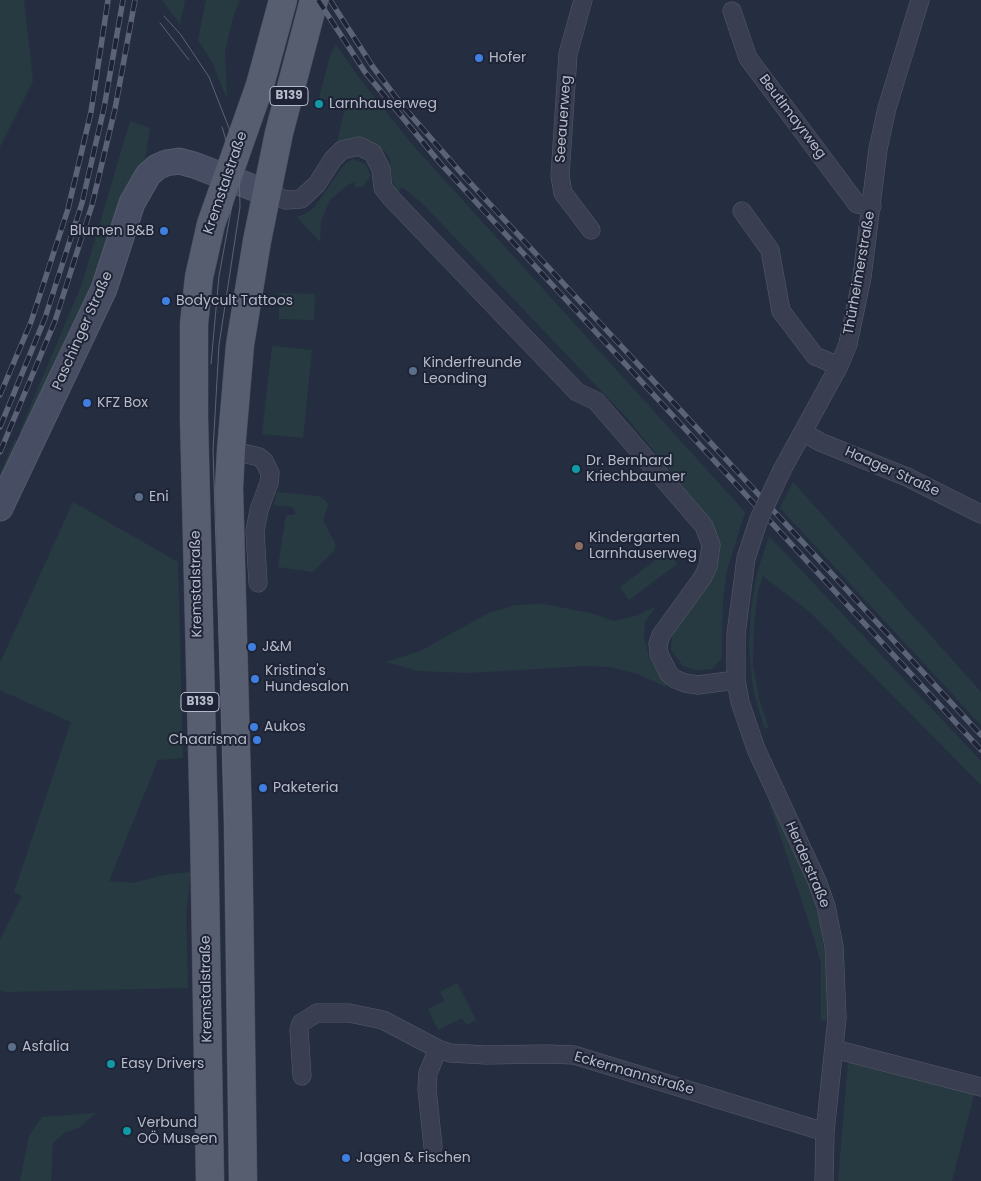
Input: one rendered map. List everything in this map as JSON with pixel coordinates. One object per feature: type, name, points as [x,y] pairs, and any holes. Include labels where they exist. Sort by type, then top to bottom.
[{"type":"main road","name":"Kremstalstraße","points":[[210,1181],[193,364],[199,277],[211,224],[260,85],[283,0]]},
{"type":"main road","name":"B139","points":[[244,1181],[238,823],[229,488],[231,450],[240,345],[248,292],[279,133],[314,0]]},
{"type":"street","name":"Seeauerweg","points":[[583,0],[568,54],[560,176],[563,193],[591,230]]},
{"type":"street","name":"Thürheimerstraße","points":[[746,558],[759,519],[782,470],[839,366],[852,328],[872,206],[878,149],[887,108],[920,0]]},
{"type":"street","name":"Beutlmayrweg","points":[[732,11],[748,58],[857,204],[872,206]]},
{"type":"street","points":[[228,178],[286,200],[301,199],[317,184],[333,159],[342,150],[359,146],[373,152],[381,169],[384,188],[392,199],[577,392],[596,401],[704,526],[711,545],[708,566],[703,577],[661,635],[658,644],[659,654],[669,674],[680,681],[698,685],[736,680]]},
{"type":"street","name":"Paschinger Straße","points":[[0,508],[104,289],[132,203],[142,184],[157,167],[179,161],[228,178]]},
{"type":"street","points":[[742,211],[770,250],[781,311],[815,356],[839,366]]},
{"type":"street","name":"Haager Straße","points":[[803,432],[820,442],[907,476],[981,514]]},
{"type":"street","points":[[231,450],[259,457],[264,461],[270,474],[255,531],[258,583]]},
{"type":"street","name":"Herderstraße","points":[[746,558],[736,634],[736,680],[747,727],[826,906],[834,946],[837,1018],[826,1132],[824,1181]]},
{"type":"street","name":"Eckermannstraße","points":[[302,1076],[299,1027],[305,1019],[316,1013],[349,1013],[383,1020],[438,1050],[462,1055],[560,1054],[590,1059],[826,1132]]},
{"type":"street","points":[[834,1049],[981,1087]]},
{"type":"street","points":[[433,1147],[427,1089],[428,1073],[438,1050]]},
{"type":"shaded area","points":[[0,0],[24,0],[33,81],[0,147]]},
{"type":"shaded area","points":[[162,0],[185,0],[180,24]]},
{"type":"shaded area","points":[[206,0],[240,0],[233,17],[225,52],[227,99],[212,62],[198,40]]},
{"type":"shaded area","points":[[336,45],[360,79],[410,142],[745,512],[727,570],[723,600],[722,658],[712,669],[696,670],[683,666],[671,650],[672,637],[680,621],[716,569],[720,553],[718,537],[712,523],[627,418],[422,203],[402,187],[397,195],[392,180],[390,159],[385,151],[364,138],[351,139],[336,146],[346,104],[319,98],[330,56]]},
{"type":"shaded area","points":[[130,121],[150,128],[145,159],[134,179],[95,292],[29,432],[19,433],[82,284]]},
{"type":"shaded area","points":[[353,159],[365,164],[371,175],[363,186],[356,188],[354,182],[347,185],[330,200],[321,221],[320,242],[297,217],[314,208],[343,166]]},
{"type":"shaded area","points":[[279,293],[315,294],[314,320],[279,319]]},
{"type":"shaded area","points":[[272,346],[312,350],[303,438],[262,434]]},
{"type":"shaded area","points":[[15,439],[22,446],[0,493],[0,474]]},
{"type":"shaded area","points":[[793,482],[981,692],[981,725],[780,508]]},
{"type":"shaded area","points":[[277,492],[319,496],[326,501],[328,506],[323,520],[335,543],[335,550],[313,572],[278,567],[286,515],[296,513],[292,507],[274,505]]},
{"type":"shaded area","points":[[73,502],[178,562],[183,758],[158,760],[109,881],[133,883],[164,875],[191,872],[186,914],[188,988],[4,992],[0,990],[0,939],[22,896],[14,892],[71,722],[0,690],[0,663]]},
{"type":"shaded area","points":[[769,536],[981,761],[981,785],[811,613],[763,576],[758,590],[754,624],[753,666],[760,702],[769,729],[764,727],[753,689],[749,647],[751,609],[757,573]]},
{"type":"shaded area","points":[[668,551],[677,564],[629,600],[620,587]]},
{"type":"shaded area","points":[[543,604],[595,614],[613,621],[636,616],[655,607],[645,622],[644,637],[649,657],[658,673],[667,683],[666,687],[638,674],[610,667],[583,666],[469,673],[418,671],[386,662],[420,651],[489,613],[515,605]]},
{"type":"shaded area","points":[[770,805],[773,806],[812,892],[820,918],[824,950],[828,1021],[821,1020],[821,963]]},
{"type":"shaded area","points":[[457,983],[476,1020],[466,1025],[462,1018],[438,1030],[428,1009],[445,1001],[440,992]]},
{"type":"shaded area","points":[[848,1062],[974,1095],[952,1181],[838,1181]]},
{"type":"shaded area","points":[[96,1113],[80,1127],[64,1133],[53,1143],[51,1181],[20,1181],[29,1136],[42,1117]]},
{"type":"tram line","points":[[164,16],[181,35],[209,77],[234,141],[239,168],[240,207],[219,345],[213,450],[225,824],[230,1181]]},
{"type":"tram line","points":[[160,23],[189,60]]},
{"type":"tram line","points":[[211,364],[219,276],[232,205],[233,163],[222,127]]},
{"type":"railway","points":[[0,395],[31,322],[68,209],[91,112],[108,0]]},
{"type":"railway","points":[[0,427],[45,318],[82,203],[104,108],[123,0]]},
{"type":"railway","points":[[0,452],[55,321],[92,205],[115,109],[135,0]]},
{"type":"railway","points":[[318,0],[365,72],[440,163],[981,750]]},
{"type":"railway","points":[[330,0],[373,67],[401,104],[463,175],[981,735]]},
{"type":"place","name":"Hofer","points":[[479,58]]},
{"type":"place","name":"Larnhauserweg","points":[[319,104]]},
{"type":"place","name":"Blumen B&B","points":[[164,231]]},
{"type":"place","name":"Bodycult Tattoos","points":[[166,301]]},
{"type":"place","name":"Kinderfreunde Leonding","points":[[413,371]]},
{"type":"place","name":"KFZ Box","points":[[87,403]]},
{"type":"place","name":"Dr. Bernhard Kriechbaumer","points":[[576,469]]},
{"type":"place","name":"Eni","points":[[139,497]]},
{"type":"place","name":"Kindergarten Larnhauserweg","points":[[579,546]]},
{"type":"place","name":"J&M","points":[[252,647]]},
{"type":"place","name":"Kristina's Hundesalon","points":[[255,679]]},
{"type":"place","name":"Aukos","points":[[254,727]]},
{"type":"place","name":"Chaarisma","points":[[257,740]]},
{"type":"place","name":"Paketeria","points":[[263,788]]},
{"type":"place","name":"Asfalia","points":[[12,1047]]},
{"type":"place","name":"Easy Drivers","points":[[111,1064]]},
{"type":"place","name":"Verbund OÖ Museen","points":[[127,1131]]},
{"type":"place","name":"Jagen & Fischen","points":[[346,1158]]}]
